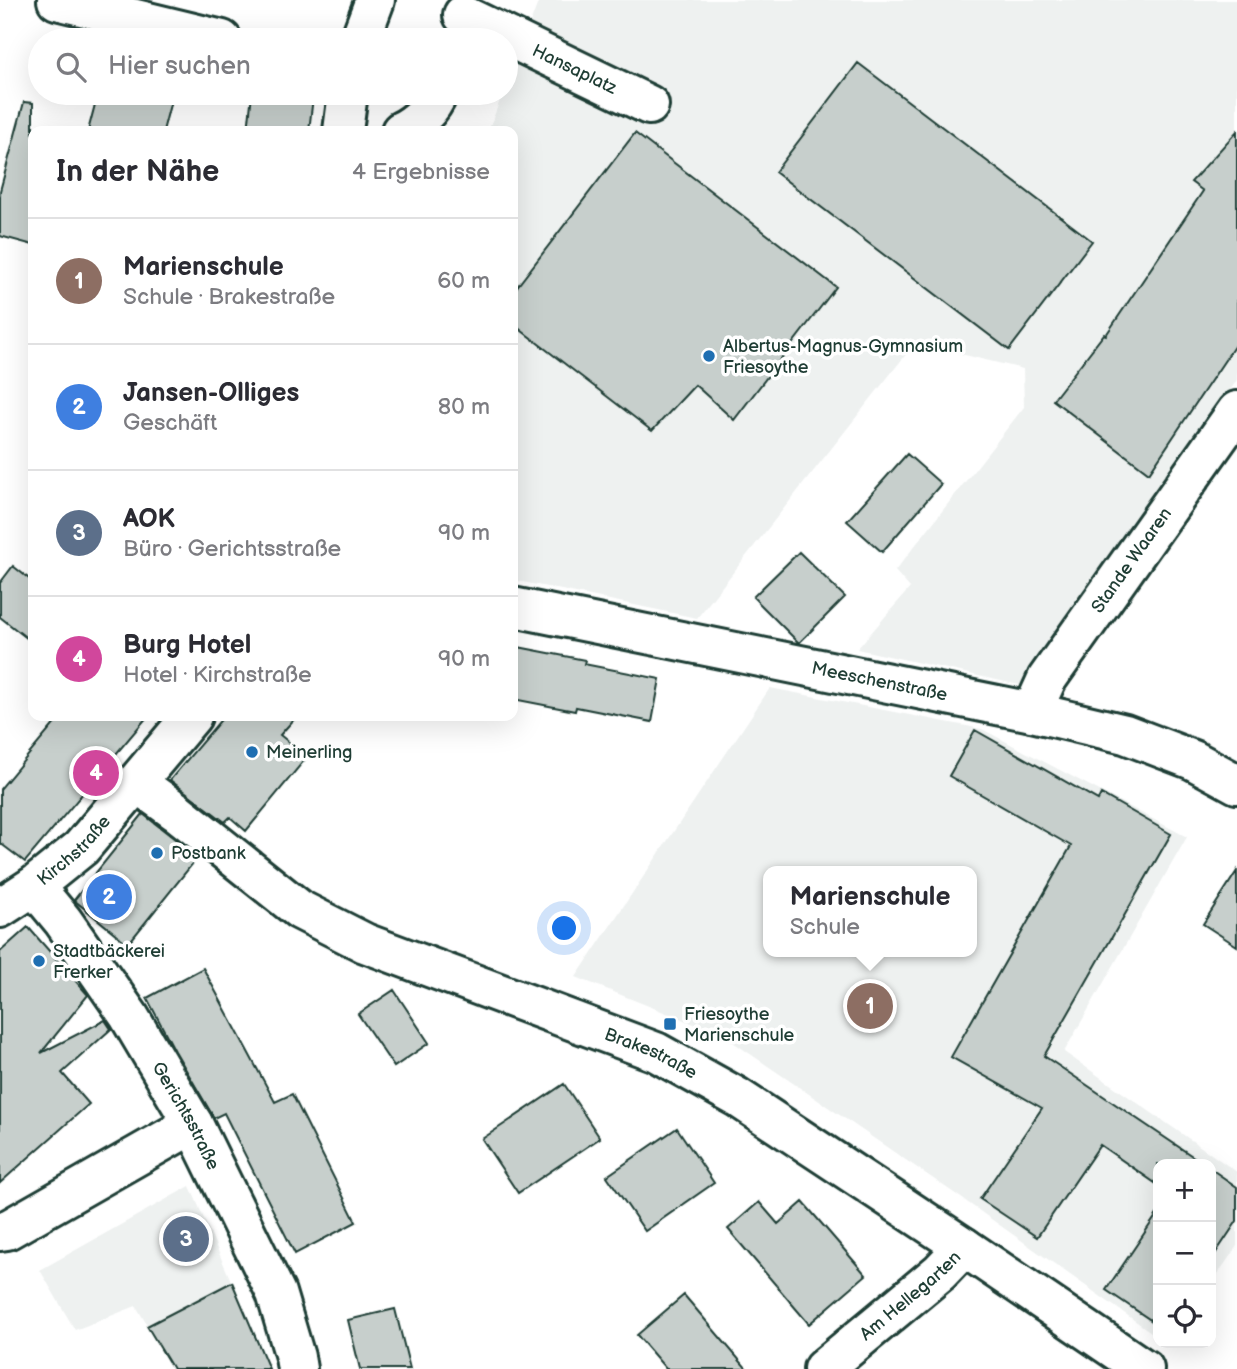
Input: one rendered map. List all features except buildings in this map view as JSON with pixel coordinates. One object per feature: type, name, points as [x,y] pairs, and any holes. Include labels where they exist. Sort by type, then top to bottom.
[{"type":"street","points":[[57,0],[172,28]]},
{"type":"street","points":[[364,28],[375,0]]},
{"type":"street","name":"Hansaplatz","points":[[462,18],[483,28]]},
{"type":"street","name":"Hansaplatz","points":[[518,44],[649,105]]},
{"type":"street","points":[[344,126],[346,105]]},
{"type":"street","points":[[412,126],[431,105]]},
{"type":"street","name":"Stande Waaren","points":[[1032,712],[1046,678],[1237,411]]},
{"type":"street","name":"Meeschenstraße","points":[[518,608],[1032,712],[1125,734],[1193,760],[1237,784]]},
{"type":"street","name":"Kirchstraße","points":[[10,900],[81,848],[188,721]]},
{"type":"street","name":"Brakestraße","points":[[137,783],[300,909],[365,943],[656,1052],[737,1097],[1144,1369]]},
{"type":"street","name":"Gerichtsstraße","points":[[10,900],[63,921],[129,1016],[193,1124],[276,1293],[297,1369]]},
{"type":"street","points":[[0,1231],[7,1230],[193,1124]]},
{"type":"street","name":"Am Hellegarten","points":[[823,1369],[940,1272],[964,1247]]},
{"type":"shaded area","name":"Albertus-Magnus-Gymnasium Friesoythe","points":[[539,0],[1237,0],[1237,380],[1028,687],[857,649],[910,588],[895,571],[1024,407],[1023,369],[915,343],[697,618],[518,581],[518,126],[490,126],[498,105],[518,105],[518,55]]},
{"type":"shaded area","points":[[770,688],[982,729],[1187,837],[1064,1052],[1237,1172],[1237,1246],[1216,1277],[1216,1159],[1153,1159],[1153,1333],[957,1195],[724,1036],[576,977]]},
{"type":"shaded area","points":[[190,1186],[269,1369],[173,1369],[136,1306],[75,1330],[40,1270]]},
{"type":"place","name":"Albertus-Magnus-Gymnasium Friesoythe","points":[[709,356]]},
{"type":"place","name":"Meinerling","points":[[252,752]]},
{"type":"place","name":"Burg Hotel","points":[[96,773]]},
{"type":"place","name":"Postbank","points":[[157,853]]},
{"type":"place","name":"Jansen-Olliges","points":[[109,897]]},
{"type":"place","name":"Stadtbäckerei Frerker","points":[[39,961]]},
{"type":"place","name":"Marienschule","points":[[870,1006]]},
{"type":"place","name":"Friesoythe Marienschule","points":[[670,1024]]},
{"type":"place","name":"AOK","points":[[186,1239]]}]
